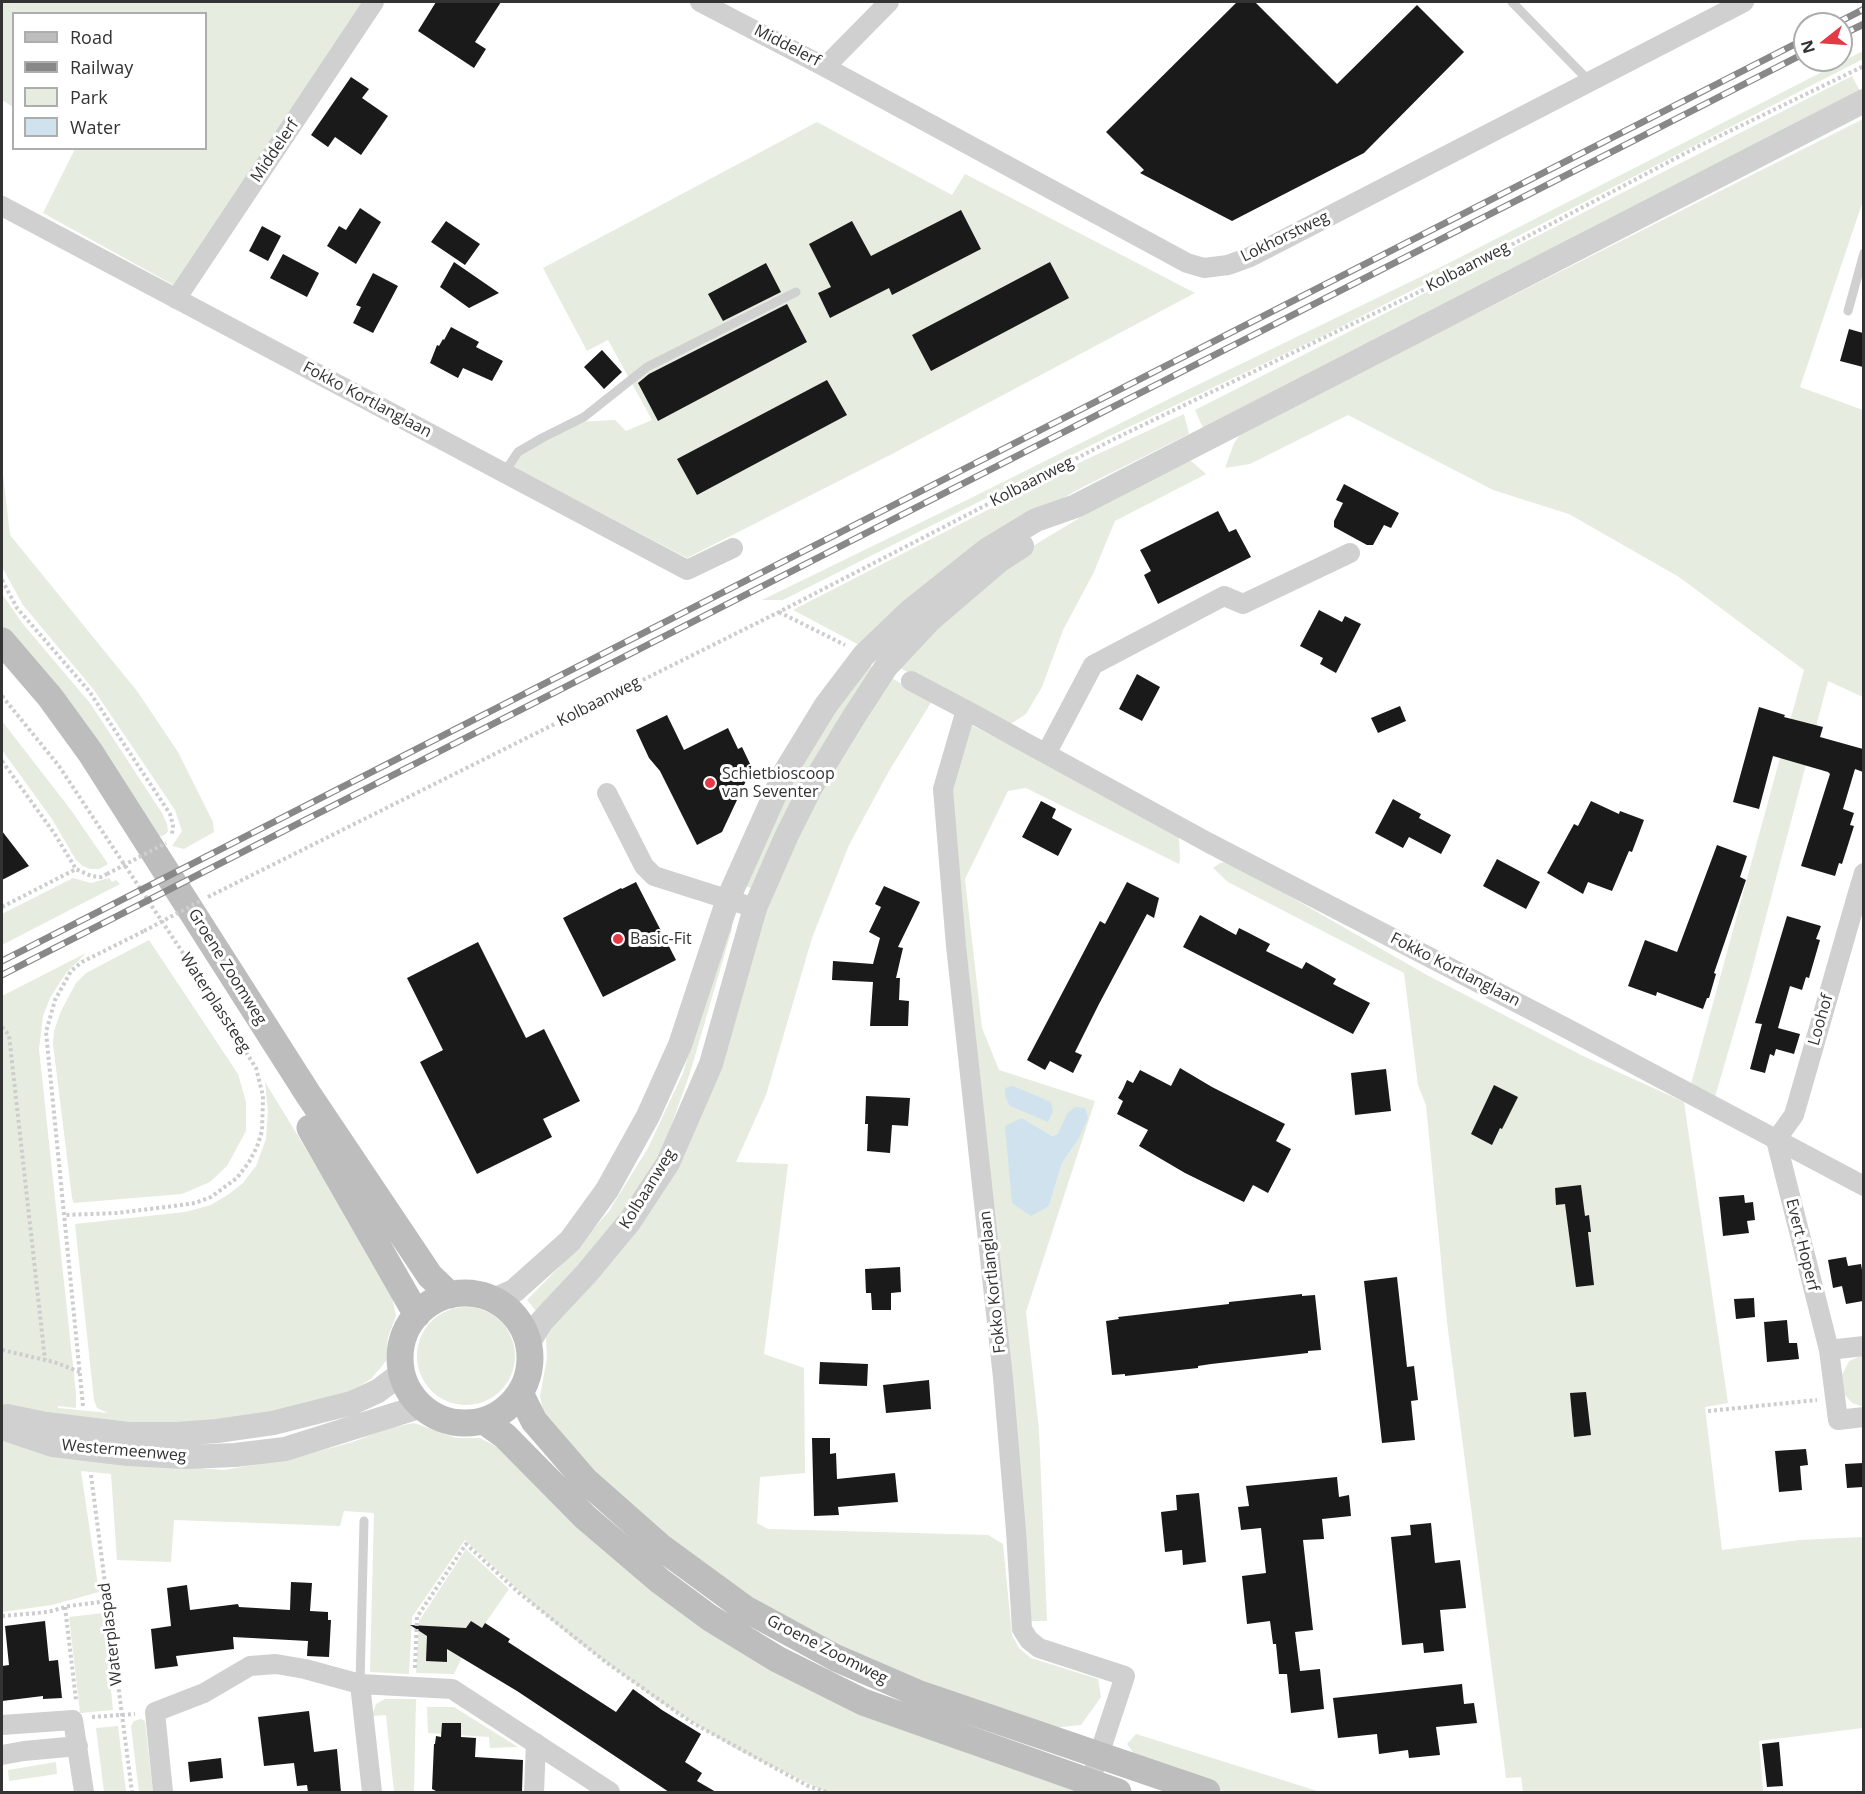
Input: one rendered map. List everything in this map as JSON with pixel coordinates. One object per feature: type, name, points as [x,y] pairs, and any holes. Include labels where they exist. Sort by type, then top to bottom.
[{"type":"main road","name":"Groene Zoomweg","points":[[2,641],[50,697],[90,752],[314,1104],[430,1276],[450,1294]]},
{"type":"main road","name":"Groene Zoomweg","points":[[2,662],[39,707],[136,849],[310,1129],[417,1315]]},
{"type":"main road","points":[[473,1293],[494,1299],[510,1310],[522,1325],[529,1342],[531,1360],[528,1377],[520,1393],[505,1411],[484,1421],[462,1424],[440,1419],[422,1406],[409,1391],[402,1372],[400,1354],[404,1335],[417,1315],[429,1304],[450,1294],[473,1293]]},
{"type":"main road","name":"Groene Zoomweg","points":[[520,1393],[534,1421],[585,1480],[662,1548],[744,1608],[836,1658],[917,1693],[1207,1792]]},
{"type":"main road","name":"Groene Zoomweg","points":[[484,1421],[506,1436],[585,1517],[660,1581],[710,1618],[777,1659],[863,1702],[1118,1792]]},
{"type":"street","name":"Middelerf","points":[[176,299],[374,2]]},
{"type":"street","name":"Middelerf","points":[[700,2],[825,67],[889,2]]},
{"type":"street","name":"Lokhorstweg","points":[[825,67],[1187,263],[1204,268],[1228,265],[1250,257],[1744,2]]},
{"type":"street","name":"Kolbaanweg","points":[[494,1299],[514,1291],[570,1241],[607,1190],[648,1116],[681,1045],[728,898],[785,772],[826,705],[864,655],[910,611],[988,549],[1036,520],[1076,506],[1863,101]]},
{"type":"street","name":"Fokko Kortlanglaan","points":[[2,206],[687,570],[733,548]]},
{"type":"street","name":"Kolbaanweg","points":[[529,1342],[542,1321],[587,1273],[630,1221],[668,1163],[711,1064],[755,908],[787,835],[811,788],[886,667],[929,621],[990,569],[1076,506]]},
{"type":"street","points":[[1046,754],[1093,665],[1224,596],[1243,604],[1350,553]]},
{"type":"street","name":"Fokko Kortlanglaan","points":[[911,681],[1209,843],[1566,1028],[1863,1186]]},
{"type":"street","name":"Fokko Kortlanglaan","points":[[966,710],[943,789],[956,946],[1003,1378],[1022,1629],[1029,1640],[1039,1648],[1125,1676],[1089,1783]]},
{"type":"street","points":[[607,793],[644,866],[654,876],[755,908]]},
{"type":"street","name":"Loohof","points":[[1776,1140],[1794,1115],[1860,897],[1863,873]]},
{"type":"street","name":"Evert Hoperf","points":[[1776,1140],[1829,1350],[1838,1420],[1863,1417]]},
{"type":"street","points":[[1829,1350],[1863,1346]]},
{"type":"street","name":"Westermeenweg","points":[[2,1416],[128,1434],[217,1431],[273,1424],[352,1403],[378,1391],[402,1372]]},
{"type":"street","name":"Westermeenweg","points":[[2,1428],[53,1445],[128,1454],[186,1457],[235,1455],[285,1449],[422,1406]]},
{"type":"street","points":[[163,1792],[154,1712],[204,1693],[250,1666],[276,1664],[360,1684],[452,1689],[610,1792]]},
{"type":"street","points":[[360,1684],[372,1792]]},
{"type":"street","points":[[2,1725],[76,1719],[84,1792]]},
{"type":"street","points":[[534,1792],[536,1743]]},
{"type":"street","points":[[2,1755],[24,1750],[78,1746]]},
{"type":"lane","points":[[1512,2],[1589,81]]},
{"type":"lane","points":[[1848,311],[1863,253]]},
{"type":"lane","points":[[504,473],[518,452],[584,417],[647,367],[796,292]]},
{"type":"lane","points":[[360,1684],[364,1521]]},
{"type":"path","name":"Kolbaanweg","points":[[65,1215],[46,1032],[49,1017],[60,990],[71,971],[82,962],[779,612],[1125,434],[1454,275],[1699,147],[1863,66]]},
{"type":"path","points":[[2,580],[17,608],[89,692],[170,814],[173,825],[172,836],[166,843],[101,877],[91,876],[76,869],[54,833],[2,761]]},
{"type":"path","points":[[779,612],[864,655]]},
{"type":"path","name":"Waterplassteeg","points":[[2,696],[60,766],[193,968],[256,1068],[263,1096],[263,1115],[257,1147],[237,1178],[211,1197],[195,1203],[174,1206],[117,1213],[65,1215]]},
{"type":"path","points":[[2,907],[76,869]]},
{"type":"path","points":[[2,1027],[9,1035],[45,1360]]},
{"type":"path","points":[[65,1215],[83,1407]]},
{"type":"path","points":[[2,1350],[45,1360],[80,1372]]},
{"type":"path","points":[[1708,1411],[1835,1397]]},
{"type":"path","name":"Waterplaspad","points":[[91,1475],[132,1792]]},
{"type":"path","points":[[414,1687],[417,1617],[466,1544],[518,1592],[607,1663],[691,1722],[808,1786],[826,1792]]},
{"type":"path","points":[[2,1616],[48,1612],[65,1607],[108,1601]]},
{"type":"path","points":[[65,1607],[76,1719],[154,1712]]},
{"type":"green space","points":[[2,2],[366,2],[177,287],[43,213],[74,150],[207,150],[207,12],[12,12],[12,106],[2,100]]},
{"type":"green space","points":[[1863,51],[1863,59],[1853,64],[1853,56]]},
{"type":"green space","points":[[1822,72],[1838,72],[1329,333],[1112,435],[783,600],[762,600],[1181,393],[1445,265]]},
{"type":"green space","points":[[1852,76],[1860,91],[1203,428],[1195,410]]},
{"type":"green space","points":[[1863,119],[1863,201],[1800,387],[1863,410],[1863,697],[1828,681],[1750,977],[1715,1097],[1691,1084],[1804,670],[1679,577],[1569,514],[1493,490],[1348,415],[1250,464],[1225,468],[1234,443],[1242,432]]},
{"type":"green space","points":[[817,122],[952,195],[965,174],[1195,293],[892,454],[687,558],[507,464],[537,439],[576,422],[615,420],[626,431],[652,420],[608,340],[587,351],[543,268]]},
{"type":"green space","points":[[1184,414],[1189,434],[1081,488],[990,539],[863,647],[793,610],[1085,460]]},
{"type":"green space","points":[[1190,460],[1206,474],[1115,521],[1093,574],[1063,630],[1042,687],[1026,714],[1009,725],[898,667],[1003,564],[1086,514]]},
{"type":"green space","points":[[2,465],[10,535],[137,691],[178,752],[213,822],[214,832],[184,849],[172,846],[182,831],[175,810],[94,690],[23,605],[2,567]]},
{"type":"green space","points":[[2,594],[23,624],[90,703],[162,813],[167,824],[166,834],[159,837],[2,628]]},
{"type":"green space","points":[[867,664],[878,670],[751,888],[746,886],[800,763]]},
{"type":"green space","points":[[890,677],[932,701],[889,771],[849,845],[812,938],[766,1095],[736,1162],[788,1164],[764,1354],[804,1368],[805,1473],[760,1477],[757,1523],[768,1529],[988,1535],[1003,1544],[1012,1635],[1019,1648],[1031,1658],[1098,1679],[1101,1697],[1081,1725],[1051,1728],[925,1687],[831,1642],[716,1578],[624,1505],[545,1422],[540,1396],[547,1358],[546,1338],[556,1317],[648,1204],[769,897],[808,810]]},
{"type":"green space","points":[[2,721],[71,810],[108,864],[99,869],[90,869],[76,860],[52,819],[2,750]]},
{"type":"green space","points":[[971,725],[1171,827],[1179,836],[1179,864],[1026,788],[1008,791],[965,879],[982,1028],[999,1070],[1095,1101],[1026,1312],[1039,1430],[1047,1621],[1026,1621],[951,791]],"holes":[[[1022,1118],[1052,1136],[1058,1134],[1078,1140],[1062,1163],[1049,1206]]]},
{"type":"green space","points":[[1230,862],[1425,974],[1583,1056],[1684,1102],[1728,1403],[1705,1407],[1722,1550],[1800,1540],[1863,1537],[1863,1728],[1759,1741],[1763,1792],[1523,1792],[1521,1777],[1506,1778],[1447,1322],[1426,1105],[1418,1085],[1404,973],[1228,882],[1213,868],[1220,863]]},
{"type":"green space","points":[[73,878],[91,883],[109,878],[112,882],[116,880],[120,884],[2,945],[2,914]]},
{"type":"green space","points":[[732,918],[732,929],[690,1073],[661,1154],[624,1215],[537,1312],[527,1300],[570,1256],[609,1211],[648,1148],[683,1073],[728,922]]},
{"type":"green space","points":[[149,940],[238,1074],[246,1102],[246,1131],[227,1166],[210,1182],[182,1194],[74,1203],[53,1044],[54,1031],[61,1011],[76,983],[86,973]]},
{"type":"green space","points":[[86,953],[66,973],[50,998],[43,1016],[39,1049],[76,1394],[76,1408],[58,1406],[58,1408],[108,1413],[97,1408],[94,1400],[75,1224],[185,1212],[211,1205],[229,1194],[243,1183],[256,1166],[266,1139],[268,1112],[265,1082],[390,1286],[396,1316],[388,1337],[386,1361],[371,1379],[350,1392],[280,1415],[189,1428],[96,1425],[2,1407],[2,996]]},
{"type":"green space","points":[[466,1307],[485,1310],[501,1321],[512,1337],[515,1356],[512,1375],[501,1391],[485,1402],[466,1405],[447,1402],[431,1391],[420,1375],[417,1356],[420,1337],[431,1321],[447,1310]]},
{"type":"green space","points":[[1863,1355],[1863,1407],[1852,1403],[1844,1394],[1841,1377],[1849,1361]]},
{"type":"green space","points":[[414,1423],[456,1438],[480,1438],[503,1450],[678,1604],[1098,1792],[826,1792],[736,1749],[657,1700],[573,1638],[535,1606],[465,1540],[412,1617],[409,1674],[370,1672],[374,1513],[344,1511],[340,1526],[174,1520],[171,1562],[117,1560],[111,1474],[81,1471],[99,1592],[52,1605],[2,1612],[2,1439],[109,1461],[224,1470],[293,1458],[353,1442],[388,1428]]},
{"type":"green space","points":[[466,1549],[509,1589],[462,1657],[454,1674],[416,1673],[419,1621]]},
{"type":"green space","points":[[103,1613],[113,1710],[80,1713],[69,1617]]},
{"type":"green space","points":[[385,1699],[416,1699],[414,1792],[394,1792],[386,1715],[372,1716],[376,1704]]},
{"type":"green space","points":[[427,1707],[454,1707],[518,1747],[490,1748],[489,1737],[428,1733]]},
{"type":"green space","points":[[141,1719],[145,1721],[153,1792],[139,1792],[131,1726],[134,1721]]},
{"type":"green space","points":[[118,1726],[126,1792],[104,1792],[96,1728]]},
{"type":"green space","points":[[1136,1734],[1320,1792],[1227,1792],[1197,1782],[1135,1755],[1127,1744]]},
{"type":"green space","points":[[56,1762],[57,1774],[9,1781],[8,1770]]},
{"type":"water","points":[[1013,1086],[1051,1102],[1053,1111],[1048,1122],[1010,1106],[1005,1096],[1005,1088]]},
{"type":"water","points":[[1075,1107],[1085,1108],[1088,1118],[1078,1140],[1062,1163],[1049,1206],[1031,1216],[1012,1203],[1005,1126],[1022,1118],[1052,1136],[1058,1134],[1067,1114]]},
{"type":"building","points":[[436,2],[501,2],[475,42],[486,49],[474,68],[418,31]]},
{"type":"building","points":[[1237,2],[1255,2],[1337,84],[1417,5],[1464,52],[1364,153],[1232,221],[1140,173],[1144,170],[1106,132]]},
{"type":"building","points":[[351,77],[369,89],[362,98],[388,116],[361,155],[335,137],[328,147],[311,135]]},
{"type":"building","points":[[360,208],[381,222],[356,264],[327,246],[339,226],[346,230]]},
{"type":"building","points":[[961,210],[981,249],[892,295],[889,288],[830,318],[818,293],[831,287],[809,244],[852,221],[871,256]]},
{"type":"building","points":[[446,221],[480,244],[465,265],[431,242]]},
{"type":"building","points":[[262,226],[281,236],[268,261],[249,251]]},
{"type":"building","points":[[283,254],[319,273],[307,297],[270,278]]},
{"type":"building","points":[[454,262],[499,293],[469,308],[440,287]]},
{"type":"building","points":[[1050,262],[1069,298],[931,371],[912,335]]},
{"type":"building","points":[[766,263],[781,292],[723,321],[708,294]]},
{"type":"building","points":[[373,273],[398,286],[373,333],[353,323],[361,307],[356,305]]},
{"type":"building","points":[[787,304],[807,342],[658,421],[638,383],[649,374]]},
{"type":"building","points":[[451,327],[479,342],[476,347],[503,361],[492,381],[463,368],[458,378],[430,363],[437,345],[439,346],[444,340]]},
{"type":"building","points":[[1849,329],[1863,333],[1863,367],[1840,361]]},
{"type":"building","points":[[602,350],[622,372],[604,389],[584,367]]},
{"type":"building","points":[[827,380],[847,415],[697,495],[677,459]]},
{"type":"building","points":[[1344,484],[1399,513],[1391,528],[1384,525],[1373,545],[1367,545],[1334,527],[1334,521],[1343,503],[1336,500]]},
{"type":"building","points":[[1218,511],[1229,532],[1236,529],[1251,557],[1158,604],[1144,575],[1151,571],[1140,550]]},
{"type":"building","points":[[1319,610],[1342,622],[1345,616],[1361,624],[1336,673],[1320,664],[1323,658],[1300,646]]},
{"type":"building","points":[[1137,674],[1160,687],[1142,721],[1119,709]]},
{"type":"building","points":[[1400,706],[1406,721],[1378,733],[1371,718]]},
{"type":"building","points":[[1759,707],[1785,715],[1784,717],[1823,727],[1820,737],[1863,749],[1863,772],[1855,769],[1843,809],[1854,813],[1850,825],[1854,826],[1842,864],[1839,863],[1835,876],[1801,866],[1830,774],[1828,772],[1773,756],[1759,809],[1733,802]]},
{"type":"building","points":[[667,715],[684,750],[728,728],[738,749],[742,747],[752,768],[722,832],[697,845],[660,771],[649,758],[636,730]]},
{"type":"building","points":[[1393,799],[1421,814],[1419,818],[1451,835],[1441,854],[1409,837],[1403,848],[1375,833]]},
{"type":"building","points":[[1041,801],[1056,809],[1052,818],[1072,829],[1058,856],[1022,837]]},
{"type":"building","points":[[1591,801],[1619,814],[1620,811],[1644,820],[1632,852],[1629,851],[1612,891],[1588,882],[1583,894],[1547,873],[1574,824],[1578,826]]},
{"type":"building","points":[[2,831],[29,866],[2,880]]},
{"type":"building","points":[[1717,845],[1747,856],[1740,877],[1746,880],[1714,973],[1716,974],[1709,998],[1703,1009],[1657,992],[1656,996],[1628,986],[1645,940],[1677,952]]},
{"type":"building","points":[[1497,859],[1540,882],[1526,909],[1483,886]]},
{"type":"building","points":[[636,882],[676,960],[603,997],[563,918]]},
{"type":"building","points":[[1127,882],[1159,898],[1154,918],[1147,914],[1099,1004],[1075,1052],[1082,1055],[1073,1073],[1050,1061],[1045,1070],[1027,1060],[1100,921],[1105,924]]},
{"type":"building","points":[[884,886],[920,902],[898,947],[903,948],[896,978],[900,978],[899,1000],[909,1001],[908,1026],[870,1026],[873,982],[832,980],[833,961],[873,964],[880,938],[869,932],[881,907],[875,904]]},
{"type":"building","points":[[1200,915],[1236,935],[1239,928],[1270,944],[1266,951],[1302,969],[1306,962],[1336,979],[1333,984],[1370,1003],[1353,1034],[1183,947]]},
{"type":"building","points":[[1787,916],[1821,926],[1816,939],[1820,940],[1809,978],[1806,977],[1802,990],[1790,986],[1778,1028],[1800,1034],[1794,1054],[1776,1049],[1774,1056],[1770,1054],[1765,1073],[1750,1069],[1762,1024],[1755,1023]]},
{"type":"building","points":[[478,942],[526,1038],[544,1029],[580,1101],[543,1119],[552,1137],[477,1174],[420,1062],[443,1050],[407,978]]},
{"type":"building","points":[[1180,1068],[1285,1124],[1276,1141],[1291,1149],[1268,1193],[1253,1185],[1244,1202],[1185,1173],[1139,1146],[1148,1130],[1117,1114],[1123,1101],[1118,1098],[1127,1080],[1133,1083],[1140,1070],[1171,1086]]},
{"type":"building","points":[[1386,1069],[1391,1111],[1355,1115],[1351,1073]]},
{"type":"building","points":[[1494,1085],[1518,1097],[1492,1145],[1471,1134]]},
{"type":"building","points":[[866,1096],[910,1098],[908,1126],[892,1125],[890,1153],[867,1151]]},
{"type":"building","points":[[1581,1185],[1585,1216],[1589,1215],[1591,1232],[1588,1232],[1594,1285],[1576,1287],[1565,1204],[1556,1205],[1555,1188]]},
{"type":"building","points":[[1744,1195],[1745,1203],[1753,1202],[1755,1220],[1747,1221],[1749,1233],[1723,1236],[1719,1197]]},
{"type":"building","points":[[1846,1257],[1848,1266],[1861,1264],[1863,1301],[1846,1304],[1842,1286],[1833,1288],[1828,1260]]},
{"type":"building","points":[[900,1267],[901,1292],[891,1293],[891,1310],[872,1310],[871,1293],[866,1293],[865,1269]]},
{"type":"building","points":[[1397,1277],[1407,1367],[1414,1366],[1418,1400],[1411,1401],[1415,1440],[1382,1443],[1364,1281]]},
{"type":"building","points":[[1302,1294],[1302,1296],[1315,1295],[1321,1350],[1211,1364],[1198,1366],[1198,1368],[1125,1376],[1125,1374],[1112,1375],[1106,1321],[1119,1319],[1118,1317]]},
{"type":"building","points":[[1754,1298],[1755,1317],[1736,1319],[1734,1299]]},
{"type":"building","points":[[1787,1320],[1789,1343],[1797,1343],[1799,1359],[1767,1362],[1764,1322]]},
{"type":"building","points":[[820,1362],[868,1364],[867,1386],[819,1384]]},
{"type":"building","points":[[929,1380],[931,1409],[886,1413],[883,1385]]},
{"type":"building","points":[[1586,1392],[1591,1435],[1574,1437],[1570,1393]]},
{"type":"building","points":[[812,1438],[830,1438],[830,1454],[836,1453],[837,1479],[895,1473],[898,1502],[838,1507],[839,1515],[814,1516]]},
{"type":"building","points":[[1806,1449],[1808,1465],[1800,1466],[1802,1490],[1779,1492],[1775,1451]]},
{"type":"building","points":[[1863,1463],[1863,1487],[1847,1488],[1845,1464]]},
{"type":"building","points":[[1337,1477],[1339,1497],[1349,1495],[1351,1516],[1322,1519],[1324,1539],[1303,1540],[1313,1630],[1295,1632],[1300,1671],[1320,1669],[1324,1709],[1291,1713],[1287,1674],[1279,1674],[1276,1644],[1273,1644],[1270,1621],[1247,1624],[1242,1576],[1266,1573],[1261,1528],[1241,1530],[1238,1507],[1249,1506],[1246,1486]]},
{"type":"building","points":[[1199,1493],[1206,1562],[1183,1565],[1182,1550],[1165,1552],[1161,1512],[1177,1510],[1176,1495]]},
{"type":"building","points":[[1431,1523],[1435,1563],[1460,1560],[1466,1608],[1440,1610],[1444,1651],[1424,1653],[1423,1643],[1402,1645],[1391,1537],[1411,1535],[1410,1525]]},
{"type":"building","points":[[291,1582],[312,1583],[310,1611],[328,1612],[328,1620],[331,1620],[329,1657],[307,1656],[308,1641],[233,1637],[234,1649],[176,1656],[178,1666],[155,1669],[151,1629],[171,1626],[167,1588],[187,1585],[190,1610],[238,1604],[239,1607],[290,1610]]},
{"type":"building","points":[[45,1621],[49,1661],[58,1660],[62,1698],[43,1699],[43,1696],[2,1701],[2,1666],[9,1665],[5,1626]]},
{"type":"building","points":[[471,1621],[482,1628],[485,1623],[510,1639],[508,1642],[616,1712],[633,1689],[701,1734],[685,1762],[702,1773],[697,1781],[716,1792],[669,1792],[517,1691],[447,1649],[447,1662],[426,1661],[427,1636],[410,1625],[466,1628]]},
{"type":"building","points":[[1462,1684],[1464,1704],[1474,1703],[1477,1723],[1436,1727],[1440,1755],[1409,1758],[1408,1750],[1379,1754],[1377,1734],[1338,1738],[1333,1698]]},
{"type":"building","points":[[309,1711],[314,1752],[337,1749],[341,1792],[308,1792],[307,1785],[297,1786],[294,1763],[264,1766],[258,1717]]},
{"type":"building","points":[[442,1723],[461,1723],[461,1737],[476,1738],[475,1757],[523,1760],[522,1792],[438,1792],[432,1789],[434,1744],[436,1736],[441,1737]]},
{"type":"building","points":[[1779,1742],[1783,1786],[1767,1787],[1762,1744]]},
{"type":"building","points":[[221,1758],[223,1778],[190,1782],[188,1762]]},
{"type":"railway","points":[[1853,15],[1864,9]]},
{"type":"railway","points":[[1853,29],[1864,24]]},
{"type":"railway","points":[[2,961],[1793,45]]},
{"type":"railway","points":[[2,975],[1793,59]]},
{"type":"place","name":"Schietbioscoop van Seventer","points":[[710,783]]},
{"type":"place","name":"Basic-Fit","points":[[618,939]]}]
